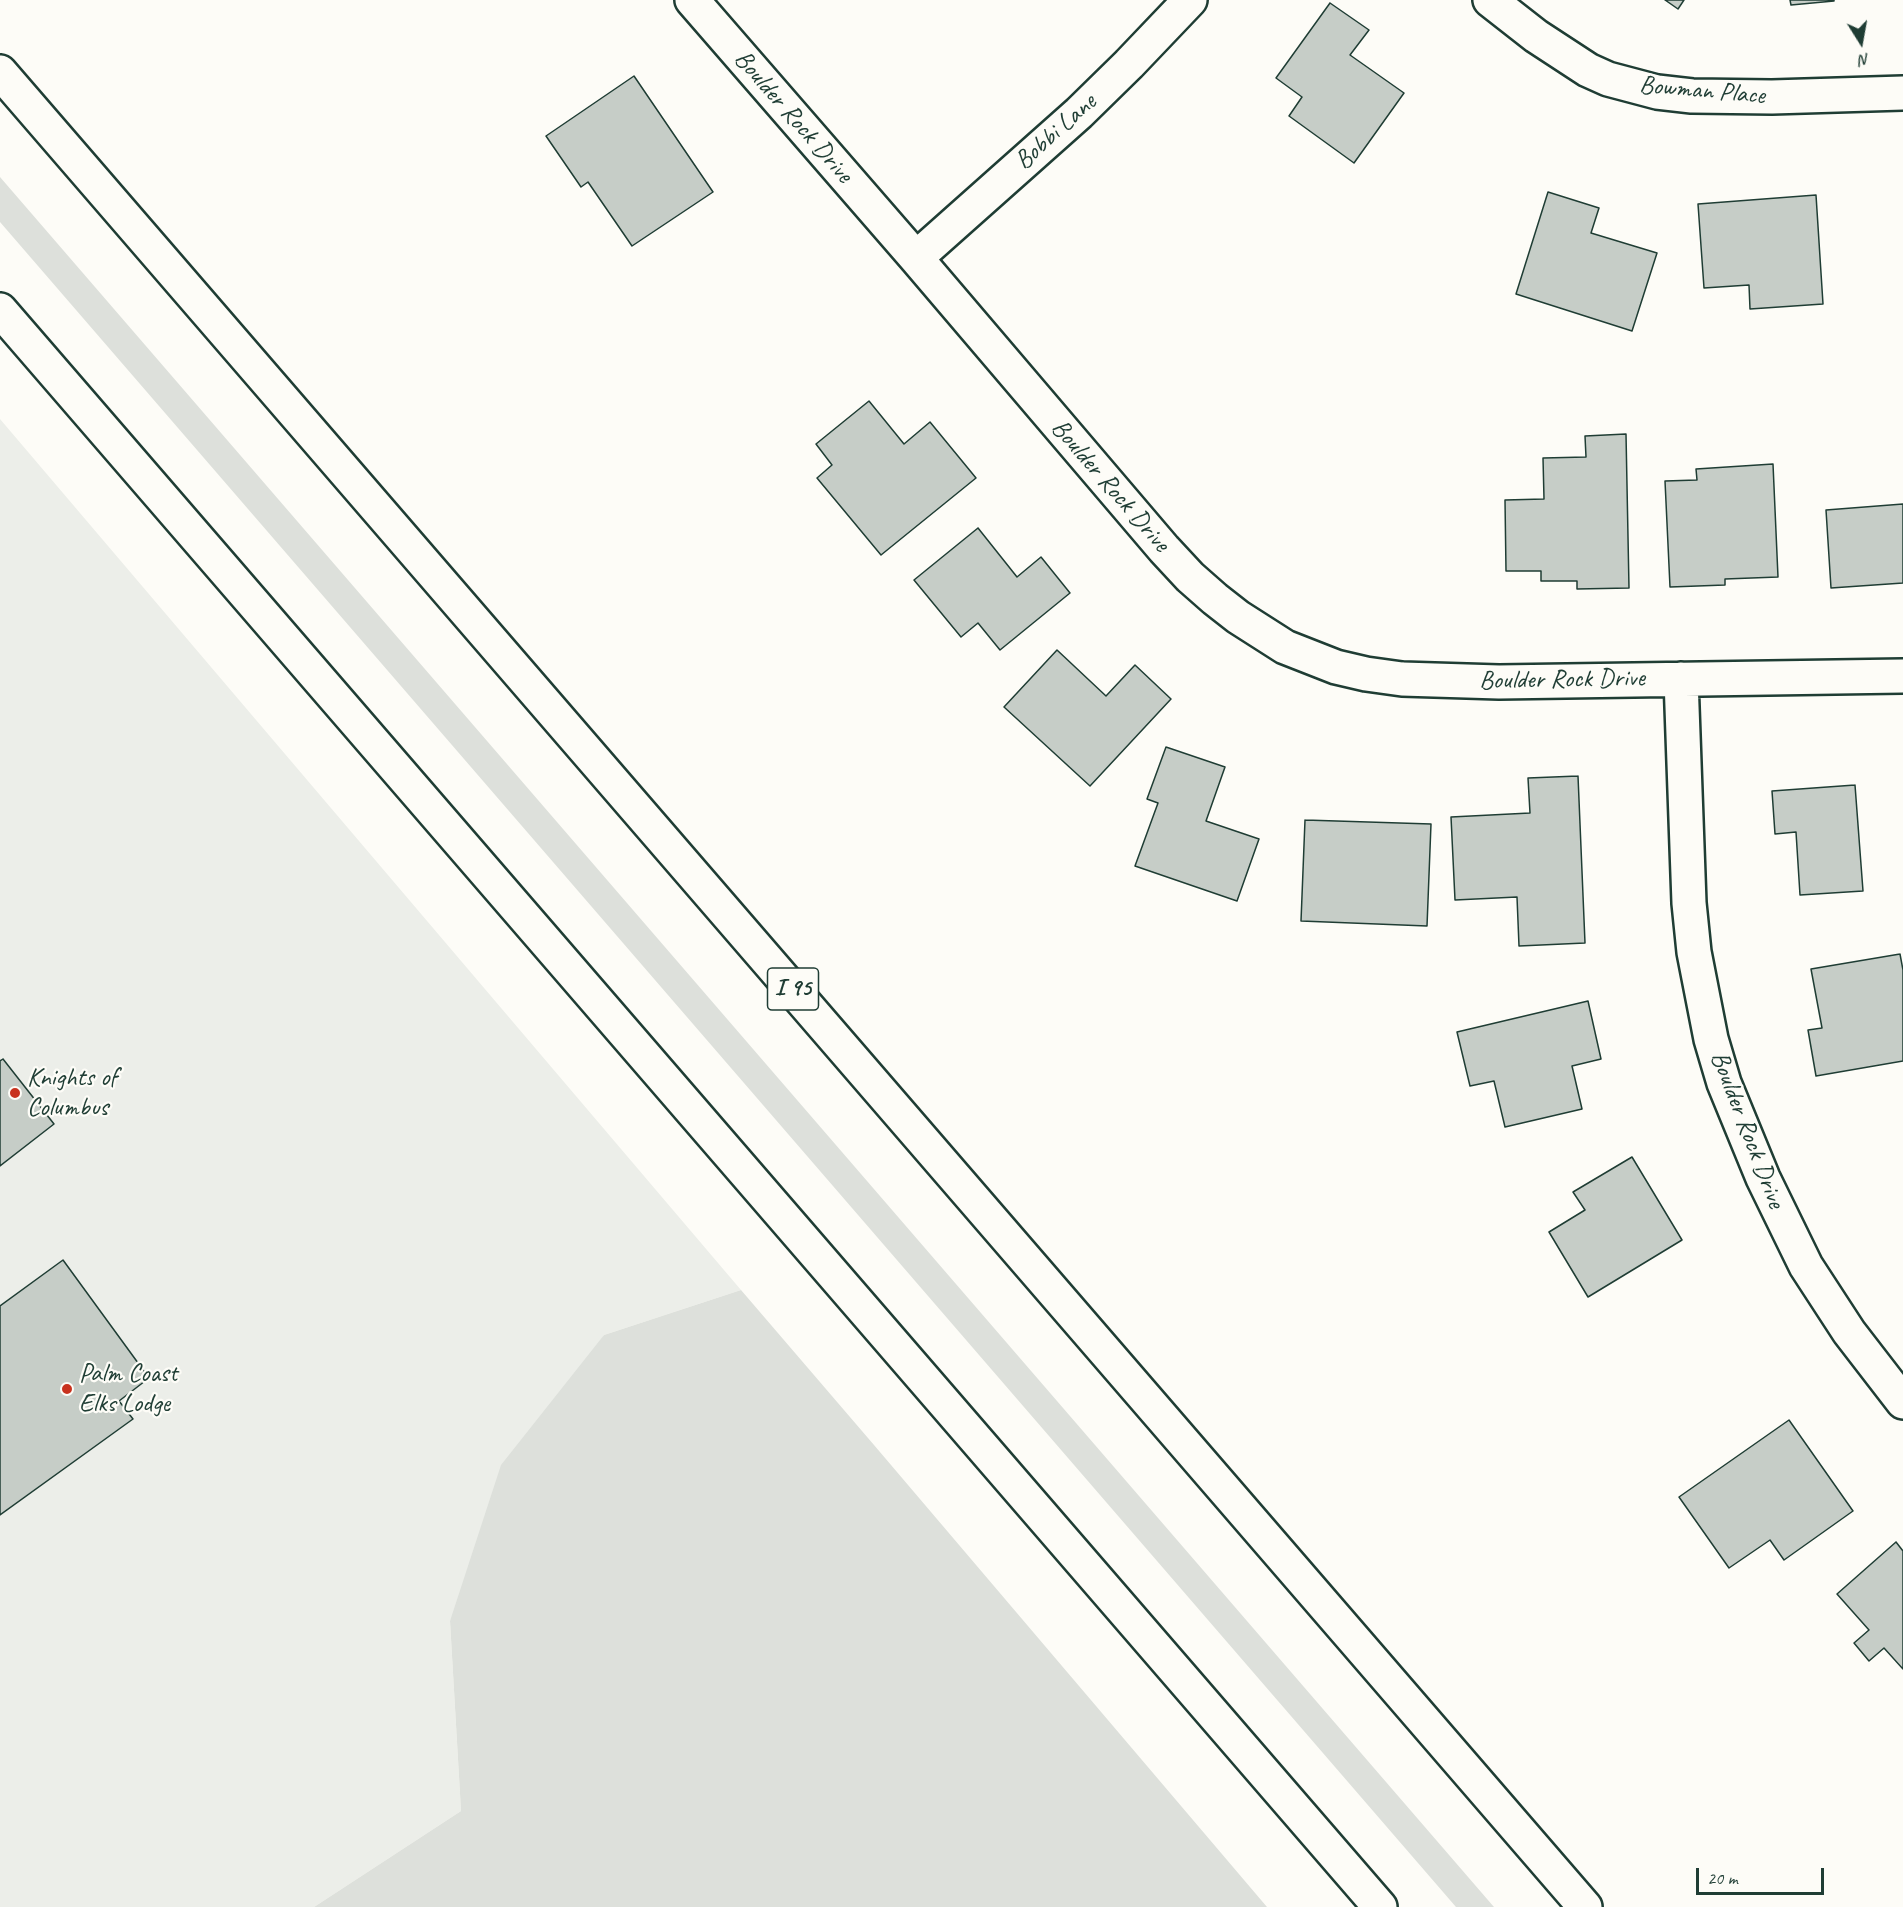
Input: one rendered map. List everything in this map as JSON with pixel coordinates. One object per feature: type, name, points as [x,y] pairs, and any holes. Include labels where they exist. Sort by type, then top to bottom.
[{"type":"main road","name":"Boulder Rock Drive","points":[[692,0],[1164,549],[1190,577],[1223,605],[1285,647],[1336,667],[1402,679],[1499,682],[1903,676]]},
{"type":"main road","name":"Bobbi Lane","points":[[916,258],[1079,113],[1190,0]]},
{"type":"main road","name":"Bowman Place","points":[[1490,0],[1536,36],[1588,70],[1608,79],[1657,92],[1692,96],[1772,97],[1903,93]]},
{"type":"main road","name":"I 95","points":[[0,72],[1585,1907]]},
{"type":"main road","points":[[0,310],[1380,1907]]},
{"type":"main road","name":"Boulder Rock Drive","points":[[1681,679],[1689,903],[1694,952],[1711,1039],[1724,1083],[1763,1178],[1806,1266],[1849,1332],[1903,1402]]},
{"type":"shaded area","points":[[0,177],[1494,1907],[1456,1907],[0,222]]},
{"type":"shaded area","points":[[0,419],[741,1290],[604,1335],[450,1621],[461,1811],[314,1907],[0,1907]]},
{"type":"shaded area","points":[[741,1290],[1267,1907],[314,1907],[461,1811],[450,1621],[501,1465],[604,1335]]},
{"type":"building","points":[[1665,0],[1684,0],[1678,9]]},
{"type":"building","points":[[1790,0],[1834,0],[1834,1],[1791,5]]},
{"type":"building","points":[[1330,3],[1369,30],[1350,55],[1404,93],[1354,163],[1289,116],[1302,97],[1276,78]]},
{"type":"building","points":[[634,76],[713,192],[632,246],[588,182],[581,187],[546,136]]},
{"type":"building","points":[[1548,192],[1599,208],[1591,233],[1657,253],[1632,331],[1516,294]]},
{"type":"building","points":[[1816,195],[1823,304],[1750,309],[1749,285],[1704,288],[1698,204]]},
{"type":"building","points":[[869,401],[904,444],[930,422],[976,478],[881,555],[817,478],[832,465],[816,444]]},
{"type":"building","points":[[1626,434],[1629,588],[1577,589],[1577,581],[1541,581],[1541,571],[1506,571],[1505,500],[1544,499],[1543,458],[1586,457],[1585,436]]},
{"type":"building","points":[[1773,464],[1778,577],[1725,579],[1725,585],[1670,587],[1665,481],[1697,480],[1696,469]]},
{"type":"building","points":[[1903,504],[1903,583],[1831,588],[1826,510]]},
{"type":"building","points":[[978,528],[1017,577],[1041,557],[1070,593],[1000,650],[978,623],[961,637],[914,580]]},
{"type":"building","points":[[1057,650],[1106,696],[1135,665],[1171,699],[1090,786],[1004,707]]},
{"type":"building","points":[[1166,747],[1225,767],[1206,821],[1259,839],[1237,901],[1135,866],[1158,803],[1147,799]]},
{"type":"building","points":[[1578,776],[1585,943],[1519,946],[1517,897],[1455,900],[1451,817],[1530,813],[1528,778]]},
{"type":"building","points":[[1855,785],[1863,891],[1800,895],[1796,832],[1775,834],[1772,791]]},
{"type":"building","points":[[1305,820],[1431,824],[1427,926],[1301,921]]},
{"type":"building","points":[[1900,954],[1903,970],[1903,1061],[1816,1076],[1808,1030],[1822,1028],[1811,969]]},
{"type":"building","points":[[1588,1001],[1601,1059],[1572,1066],[1582,1109],[1505,1127],[1494,1081],[1470,1086],[1457,1032]]},
{"type":"building","name":"Knights of Columbus","points":[[3,1059],[54,1124],[0,1166],[0,1061]]},
{"type":"building","points":[[1632,1157],[1682,1240],[1588,1297],[1549,1232],[1585,1210],[1573,1192]]},
{"type":"building","name":"Palm Coast Elks Lodge","points":[[63,1260],[149,1378],[119,1401],[133,1419],[0,1515],[0,1306]]},
{"type":"building","points":[[1789,1420],[1853,1511],[1784,1560],[1770,1540],[1729,1568],[1679,1497]]},
{"type":"building","points":[[1896,1542],[1903,1551],[1903,1669],[1884,1648],[1869,1661],[1854,1643],[1869,1630],[1837,1594]]},
{"type":"place","name":"Knights of Columbus","points":[[15,1093]]},
{"type":"place","name":"Palm Coast Elks Lodge","points":[[67,1389]]}]
